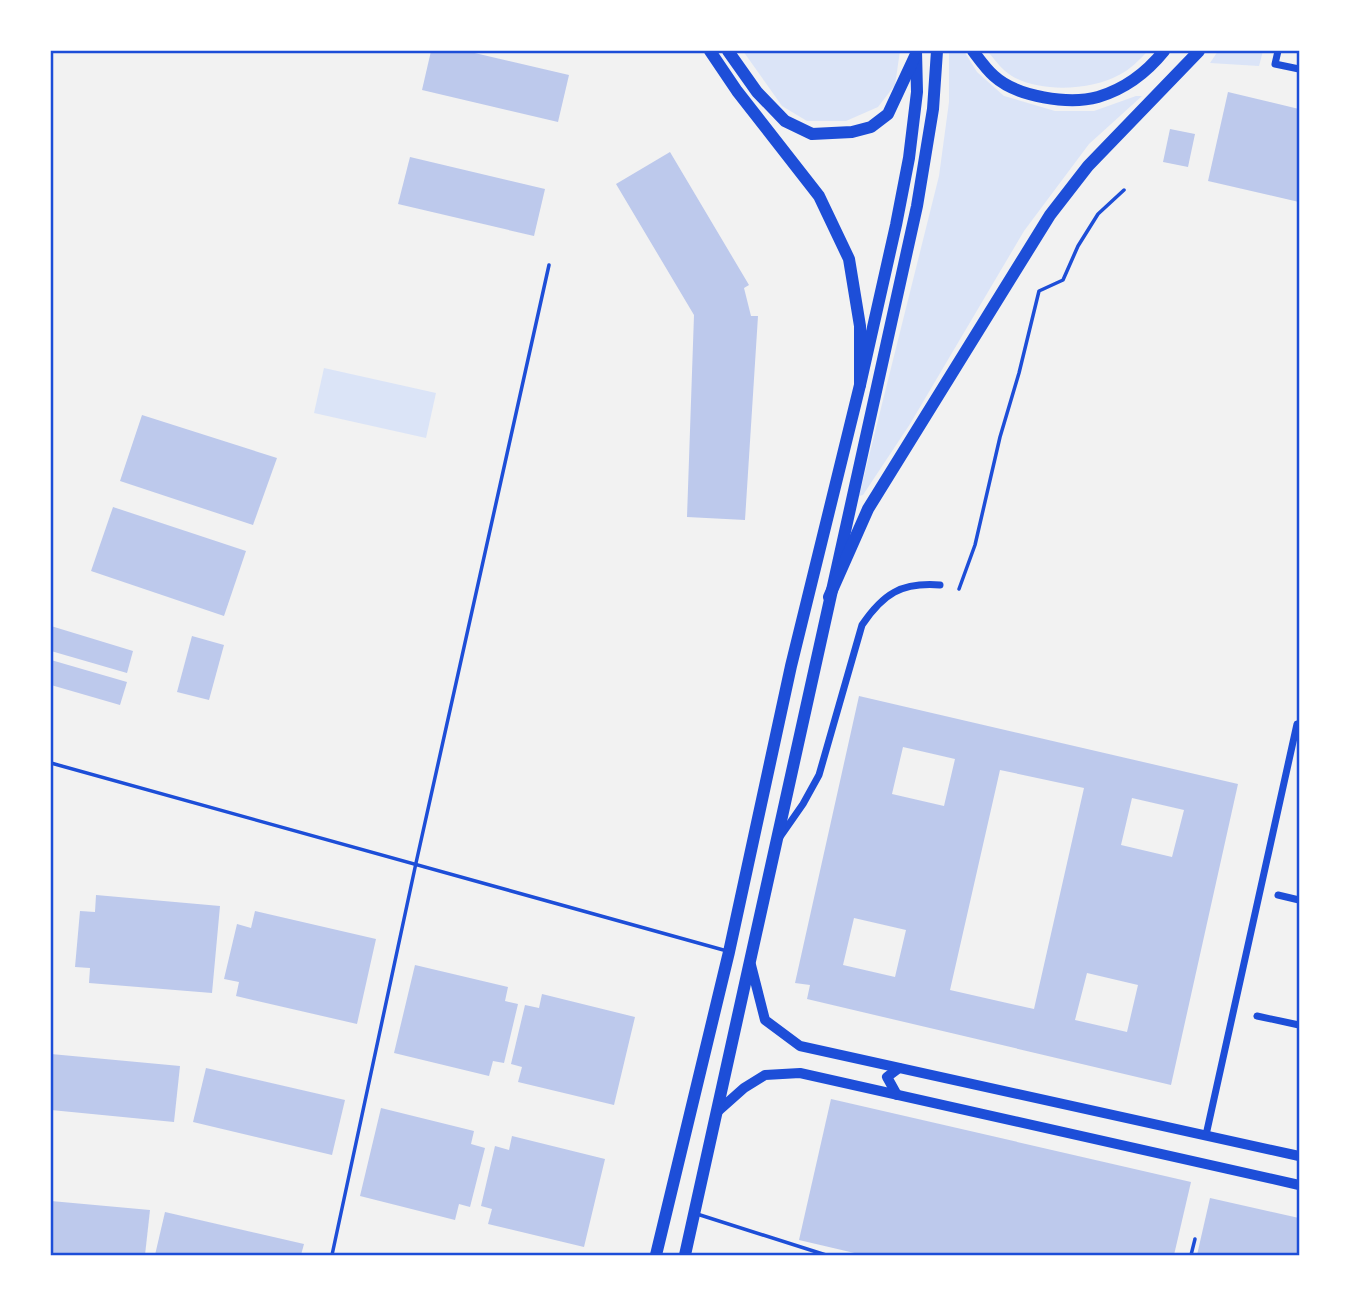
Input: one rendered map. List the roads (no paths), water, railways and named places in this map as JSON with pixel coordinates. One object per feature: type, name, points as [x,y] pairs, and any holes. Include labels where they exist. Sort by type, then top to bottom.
[{"type":"main road","points":[[710,51],[769,133],[819,196],[849,259],[860,326],[860,385]]},
{"type":"main road","points":[[728,51],[757,92],[785,121],[813,134],[852,132],[871,127],[888,114],[916,52]]},
{"type":"main road","points":[[685,1255],[917,206],[933,109],[937,51]]},
{"type":"main road","points":[[973,51],[995,78],[1027,94],[1062,100],[1097,97],[1130,83],[1152,66],[1164,51]]},
{"type":"main road","points":[[829,597],[868,509],[1049,215],[1088,166],[1199,51]]},
{"type":"main road","points":[[656,1255],[729,951],[791,666],[860,385],[909,158],[917,92],[916,52]]},
{"type":"main road","points":[[751,965],[765,1020],[800,1046],[1299,1156]]},
{"type":"main road","points":[[897,1095],[887,1077],[899,1068]]},
{"type":"main road","points":[[716,1112],[744,1088],[765,1075],[800,1073],[1299,1185]]},
{"type":"street","points":[[1278,51],[1275,64],[1299,69]]},
{"type":"street","points":[[776,843],[819,775],[862,625],[877,603],[896,591],[925,584],[940,585]]},
{"type":"street","points":[[1206,1135],[1297,724]]},
{"type":"street","points":[[1278,895],[1299,900]]},
{"type":"street","points":[[1257,1016],[1299,1025]]},
{"type":"lane","points":[[959,589],[975,545],[1000,437],[1039,291],[1063,280],[1098,214],[1124,190]]},
{"type":"lane","points":[[332,1255],[415,863],[549,265]]},
{"type":"lane","points":[[51,764],[729,951]]},
{"type":"lane","points":[[695,1213],[826,1255]]},
{"type":"lane","points":[[1191,1255],[1195,1239]]}]
